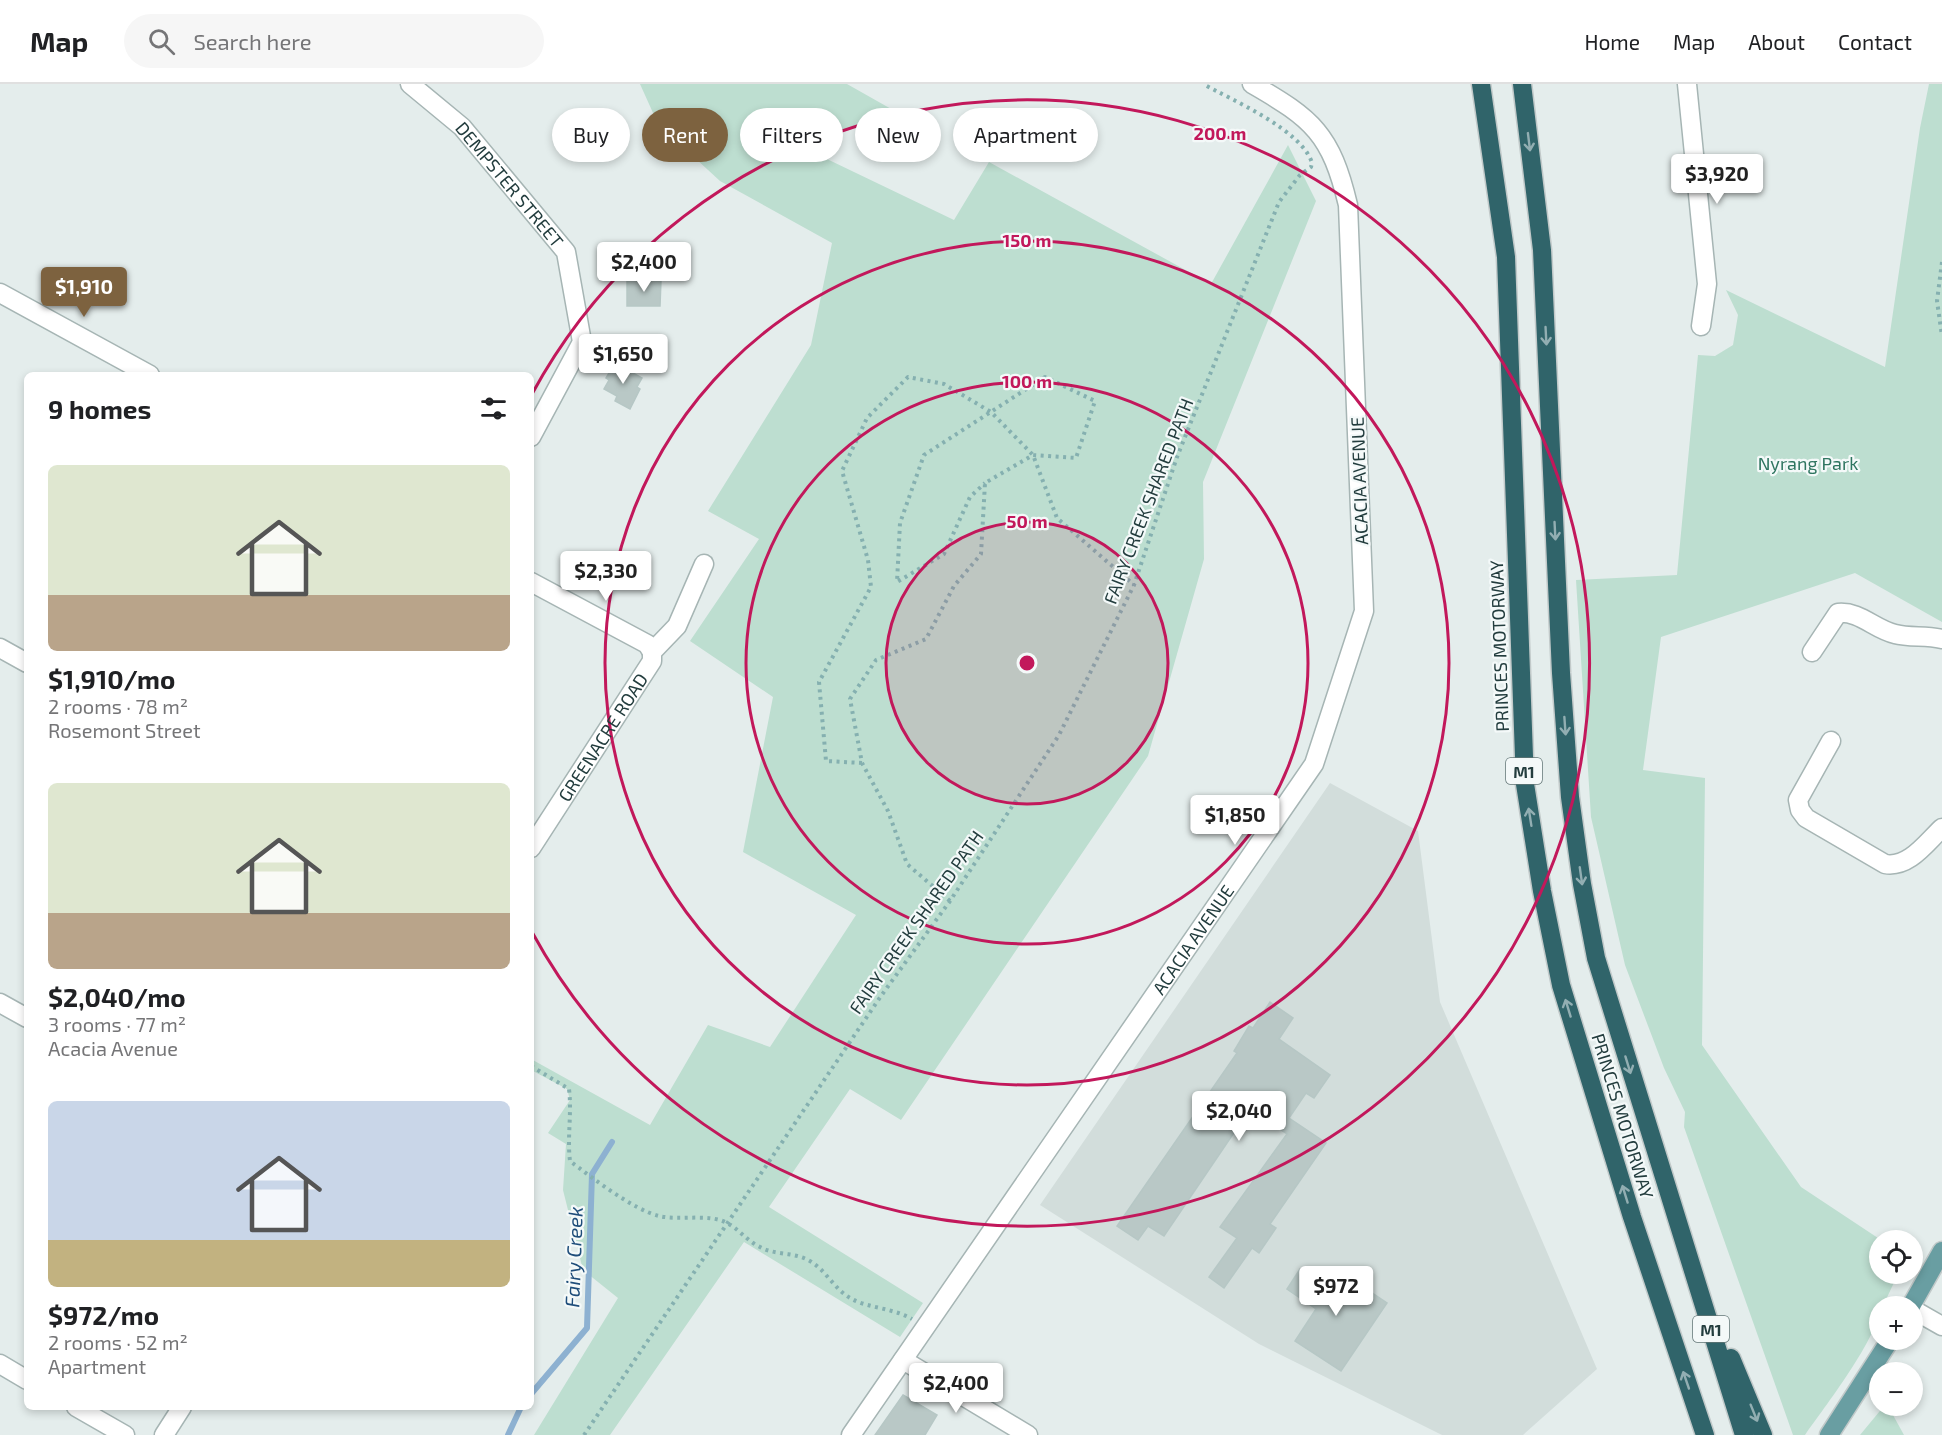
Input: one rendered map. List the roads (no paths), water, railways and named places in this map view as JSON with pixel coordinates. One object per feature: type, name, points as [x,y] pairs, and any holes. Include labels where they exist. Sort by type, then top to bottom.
[{"type":"highway","name":"PRINCES MOTORWAY","points":[[1480,84],[1506,257],[1525,784],[1542,891],[1568,1007],[1632,1217],[1705,1435]]},
{"type":"highway","name":"PRINCES MOTORWAY","points":[[1522,84],[1542,250],[1561,673],[1570,797],[1582,884],[1596,958],[1744,1435]]},
{"type":"highway","points":[[1677,1222],[1763,1435]]},
{"type":"main road","points":[[1918,1296],[1942,1251]]},
{"type":"main road","points":[[1829,1435],[1884,1350]]},
{"type":"street","name":"DEMPSTER STREET","points":[[410,84],[462,127],[566,252],[582,342],[534,431]]},
{"type":"street","name":"ACACIA AVENUE","points":[[851,1435],[1314,764],[1364,611],[1348,205],[1339,168],[1322,136],[1295,108],[1252,84]]},
{"type":"street","points":[[1687,84],[1707,284],[1701,326]]},
{"type":"street","points":[[0,293],[145,372]]},
{"type":"street","name":"GREENACRE ROAD","points":[[534,843],[652,661],[652,652],[677,626],[704,564]]},
{"type":"street","points":[[534,584],[647,644],[652,652]]},
{"type":"street","points":[[1812,652],[1829,622],[1838,613],[1850,612],[1894,634],[1926,635],[1942,639]]},
{"type":"street","points":[[0,648],[24,661]]},
{"type":"street","points":[[1831,741],[1798,800],[1800,810],[1806,818],[1885,864],[1896,866],[1904,863],[1942,828]]},
{"type":"street","points":[[0,1003],[24,1016]]},
{"type":"street","points":[[1923,1315],[1942,1326]]},
{"type":"street","points":[[903,1360],[1028,1435]]},
{"type":"street","points":[[0,1364],[24,1378]]},
{"type":"street","points":[[81,1410],[125,1435]]},
{"type":"street","points":[[164,1435],[180,1410]]},
{"type":"waterway","name":"Fairy Creek","points":[[534,1390],[587,1328],[592,1174],[612,1142]]},
{"type":"waterway","name":"Fairy Creek","points":[[508,1435],[520,1410]]},
{"type":"park label","name":"Nyrang Park","points":[[1808,463]]}]
